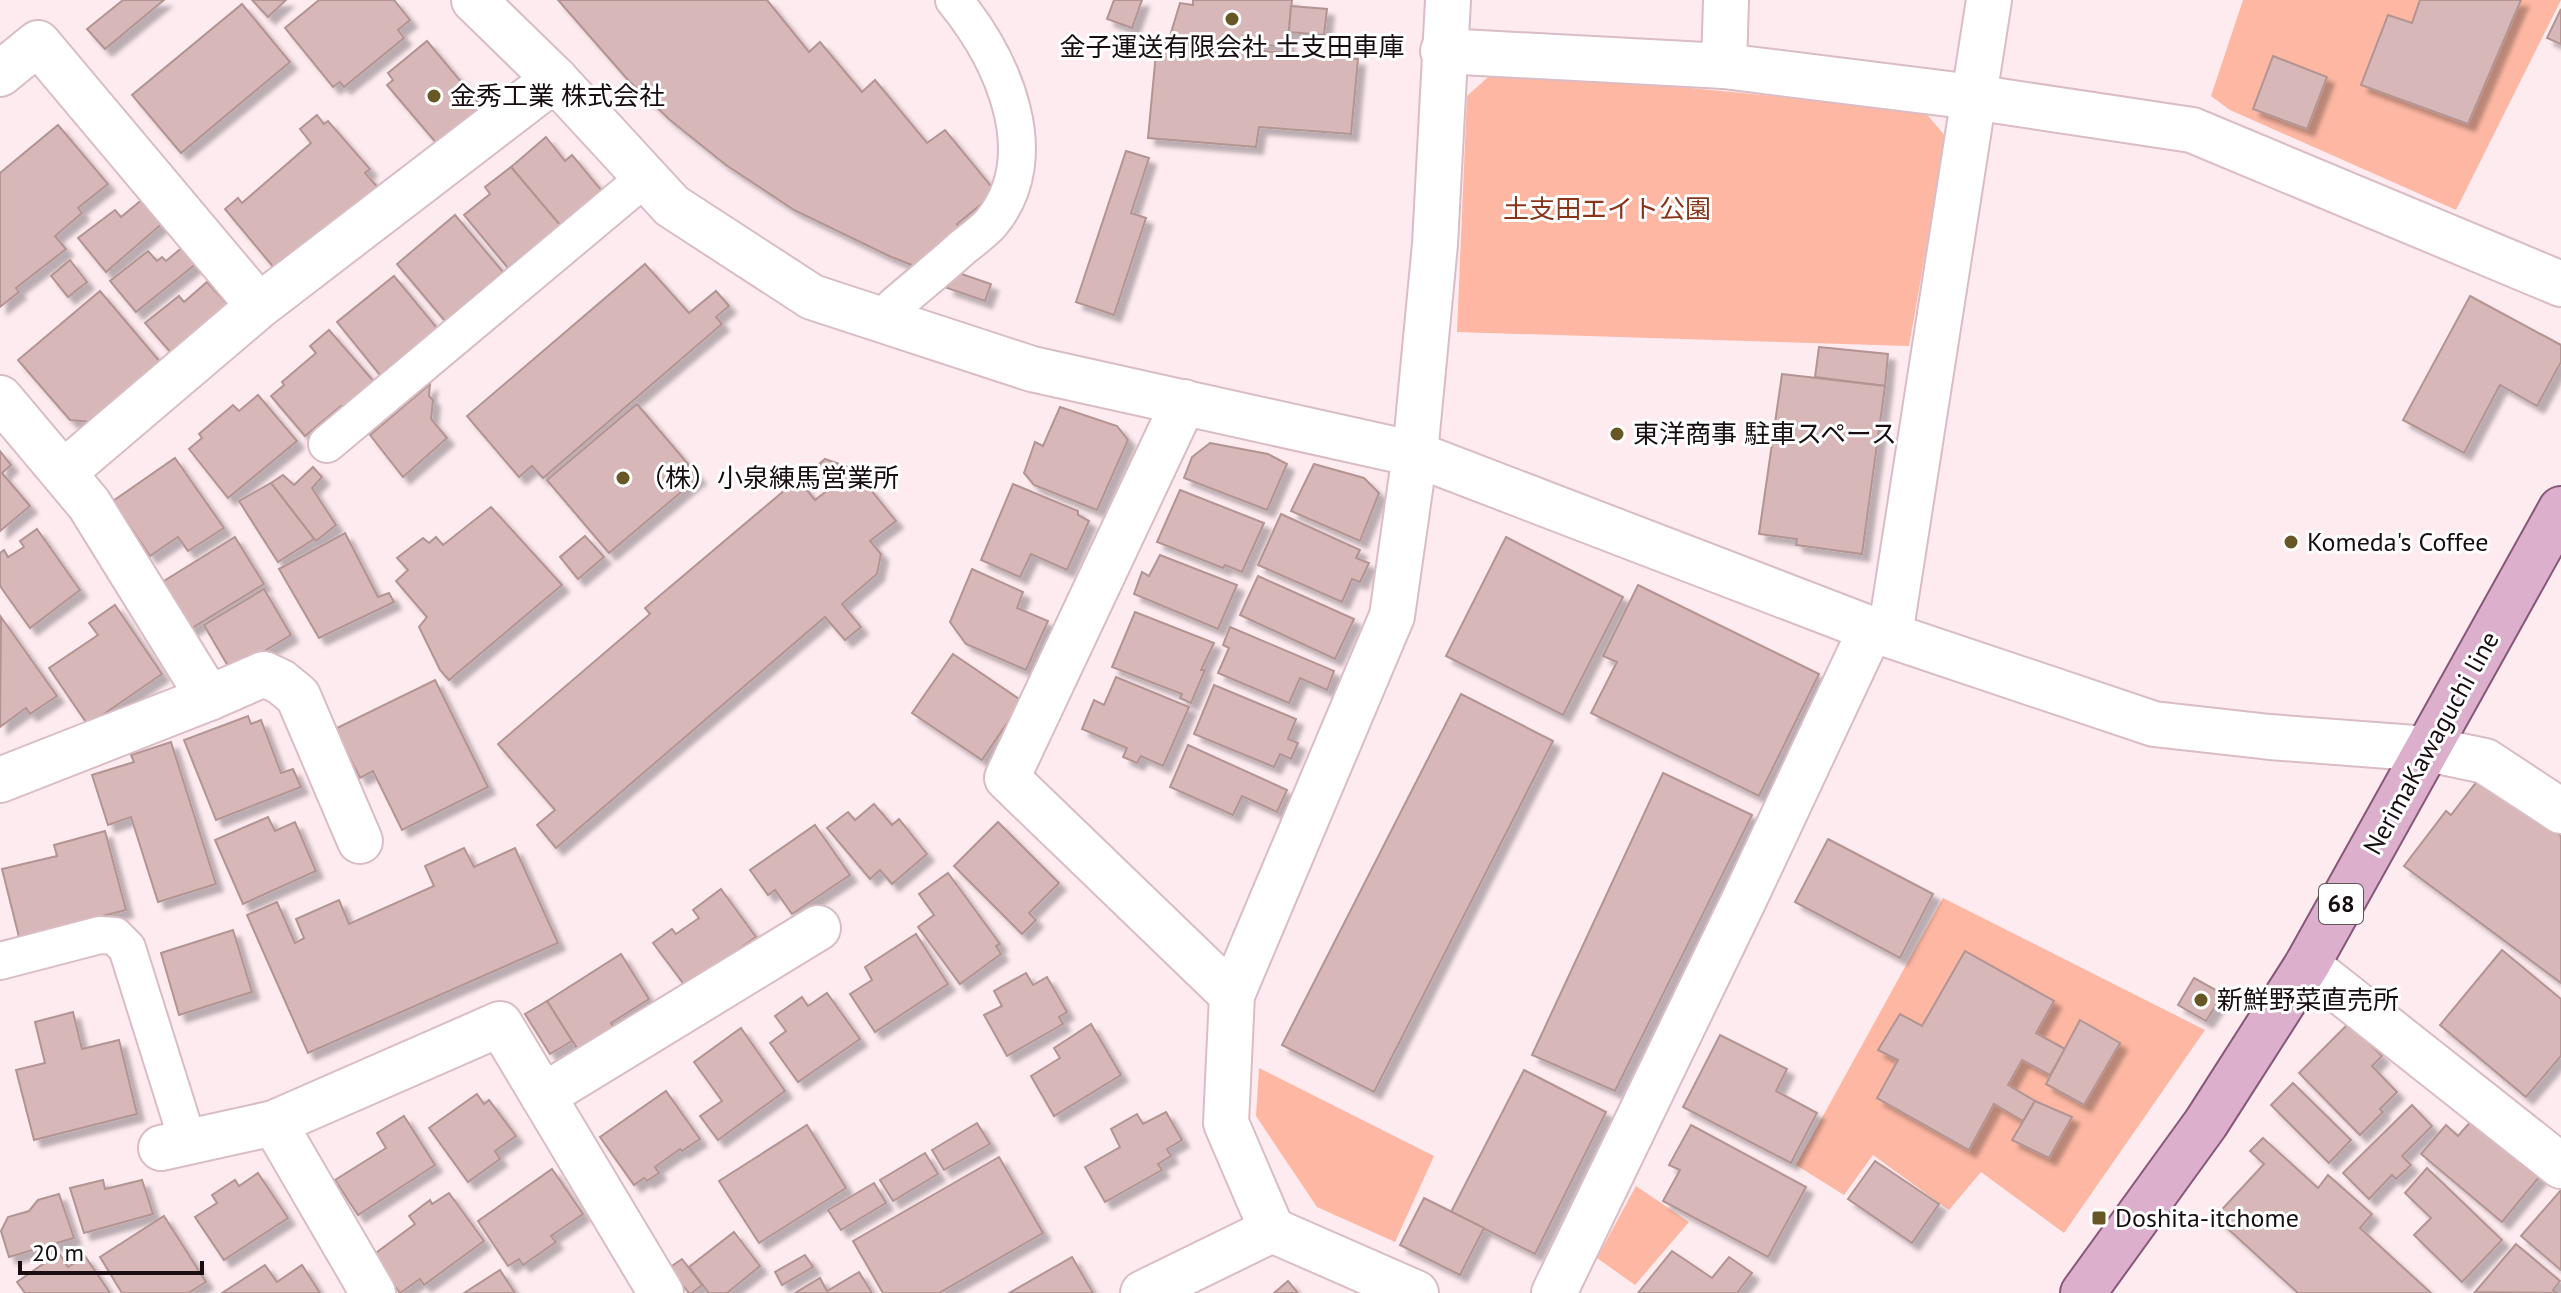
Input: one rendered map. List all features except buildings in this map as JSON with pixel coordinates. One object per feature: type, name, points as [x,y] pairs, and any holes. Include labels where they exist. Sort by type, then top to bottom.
[{"type":"main road","name":"NerimaKawaguchi line","points":[[2095,1289],[2307,965],[2561,509]]},
{"type":"street","points":[[474,0],[555,79],[672,206],[812,297],[1032,369],[1415,454],[1881,632],[2154,724],[2270,737],[2428,749],[2485,761],[2561,811]]},
{"type":"street","points":[[1416,1293],[1272,1230],[1226,1123],[1232,995],[1392,616],[1415,454],[1435,244],[1448,0]]},
{"type":"street","points":[[1724,66],[1726,0]]},
{"type":"street","points":[[1554,1293],[1743,902],[1881,632],[1989,0]]},
{"type":"street","points":[[0,74],[38,43],[259,306]]},
{"type":"street","points":[[1443,51],[1724,66],[1973,97],[2192,130],[2561,284]]},
{"type":"street","points":[[64,472],[259,306],[555,79]]},
{"type":"street","points":[[0,398],[89,504],[209,698]]},
{"type":"street","points":[[1184,402],[1007,778],[1232,995]]},
{"type":"street","points":[[0,780],[264,674],[281,682],[298,696],[360,841]]},
{"type":"street","points":[[543,1096],[818,928]]},
{"type":"street","points":[[2307,965],[2561,1166]]},
{"type":"street","points":[[175,1145],[274,1123],[500,1024],[661,1293]]},
{"type":"street","points":[[274,1123],[373,1293]]},
{"type":"street","points":[[1143,1293],[1272,1230]]},
{"type":"lane","points":[[889,322],[893,307],[990,224],[1011,194],[1019,134],[1003,81],[979,31],[954,0]]},
{"type":"lane","points":[[327,444],[646,177]]},
{"type":"lane","points":[[0,961],[100,935],[115,936],[127,948],[175,1145]]},
{"type":"green space","points":[[2243,0],[2420,0],[2412,23],[2388,15],[2362,85],[2521,0],[2561,0],[2456,210],[2230,110],[2211,96]],"holes":[[[2274,56],[2327,77],[2307,129],[2254,109]]]},
{"type":"green space","name":"土支田エイト公園","points":[[1497,69],[1924,111],[1946,137],[1909,346],[1457,332],[1467,96]]},
{"type":"green space","points":[[1943,898],[2205,1030],[2064,1233],[1981,1172],[1949,1210],[1873,1155],[1844,1195],[1796,1165]]},
{"type":"green space","points":[[1259,1068],[1434,1156],[1395,1242],[1317,1207],[1256,1116]]},
{"type":"green space","points":[[1636,1186],[1689,1222],[1635,1285],[1597,1258]]},
{"type":"place","name":"金子運送有限会社 土支田車庫","points":[[1232,19]]},
{"type":"place","name":"金秀工業 株式会社","points":[[434,96]]},
{"type":"place","name":"東洋商事 駐車スペース","points":[[1617,434]]},
{"type":"place","name":"（株）小泉練馬営業所","points":[[623,478]]},
{"type":"place","name":"Komeda's Coffee","points":[[2291,542]]},
{"type":"place","name":"新鮮野菜直売所","points":[[2201,1000]]},
{"type":"place","name":"Doshita-itchome","points":[[2099,1218]]}]
